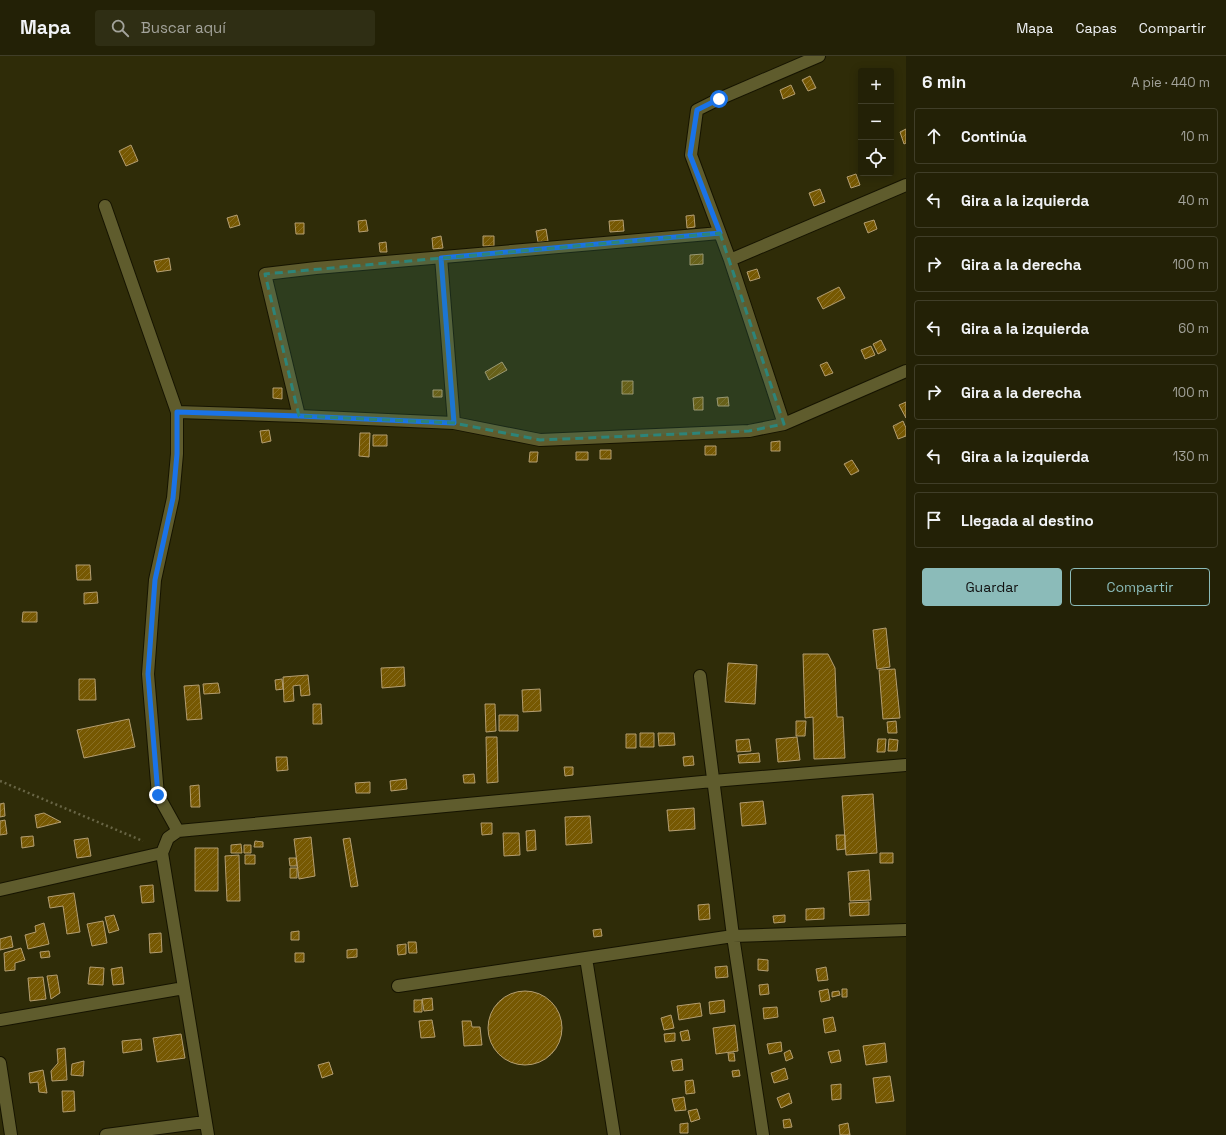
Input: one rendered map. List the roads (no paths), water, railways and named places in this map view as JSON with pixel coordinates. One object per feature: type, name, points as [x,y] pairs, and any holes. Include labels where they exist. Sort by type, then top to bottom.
[{"type":"street","points":[[784,424],[730,260],[690,155],[697,110],[819,56]]},
{"type":"street","points":[[730,260],[906,185]]},
{"type":"street","points":[[105,206],[177,412],[177,454],[173,498],[155,580],[148,674],[158,795],[178,832]]},
{"type":"street","points":[[299,416],[265,274],[316,268],[720,233]]},
{"type":"street","points":[[441,258],[454,423]]},
{"type":"street","points":[[177,412],[454,423],[540,440],[749,431],[784,424],[906,371]]},
{"type":"street","points":[[700,676],[733,936],[763,1135]]},
{"type":"street","points":[[208,1135],[163,851],[168,838],[178,832],[713,781],[906,765]]},
{"type":"street","points":[[0,890],[163,851]]},
{"type":"street","points":[[398,986],[733,936],[906,930]]},
{"type":"street","points":[[586,958],[614,1135]]},
{"type":"street","points":[[0,1020],[184,988]]},
{"type":"street","points":[[0,1064],[11,1135]]},
{"type":"street","points":[[106,1135],[206,1122]]}]
